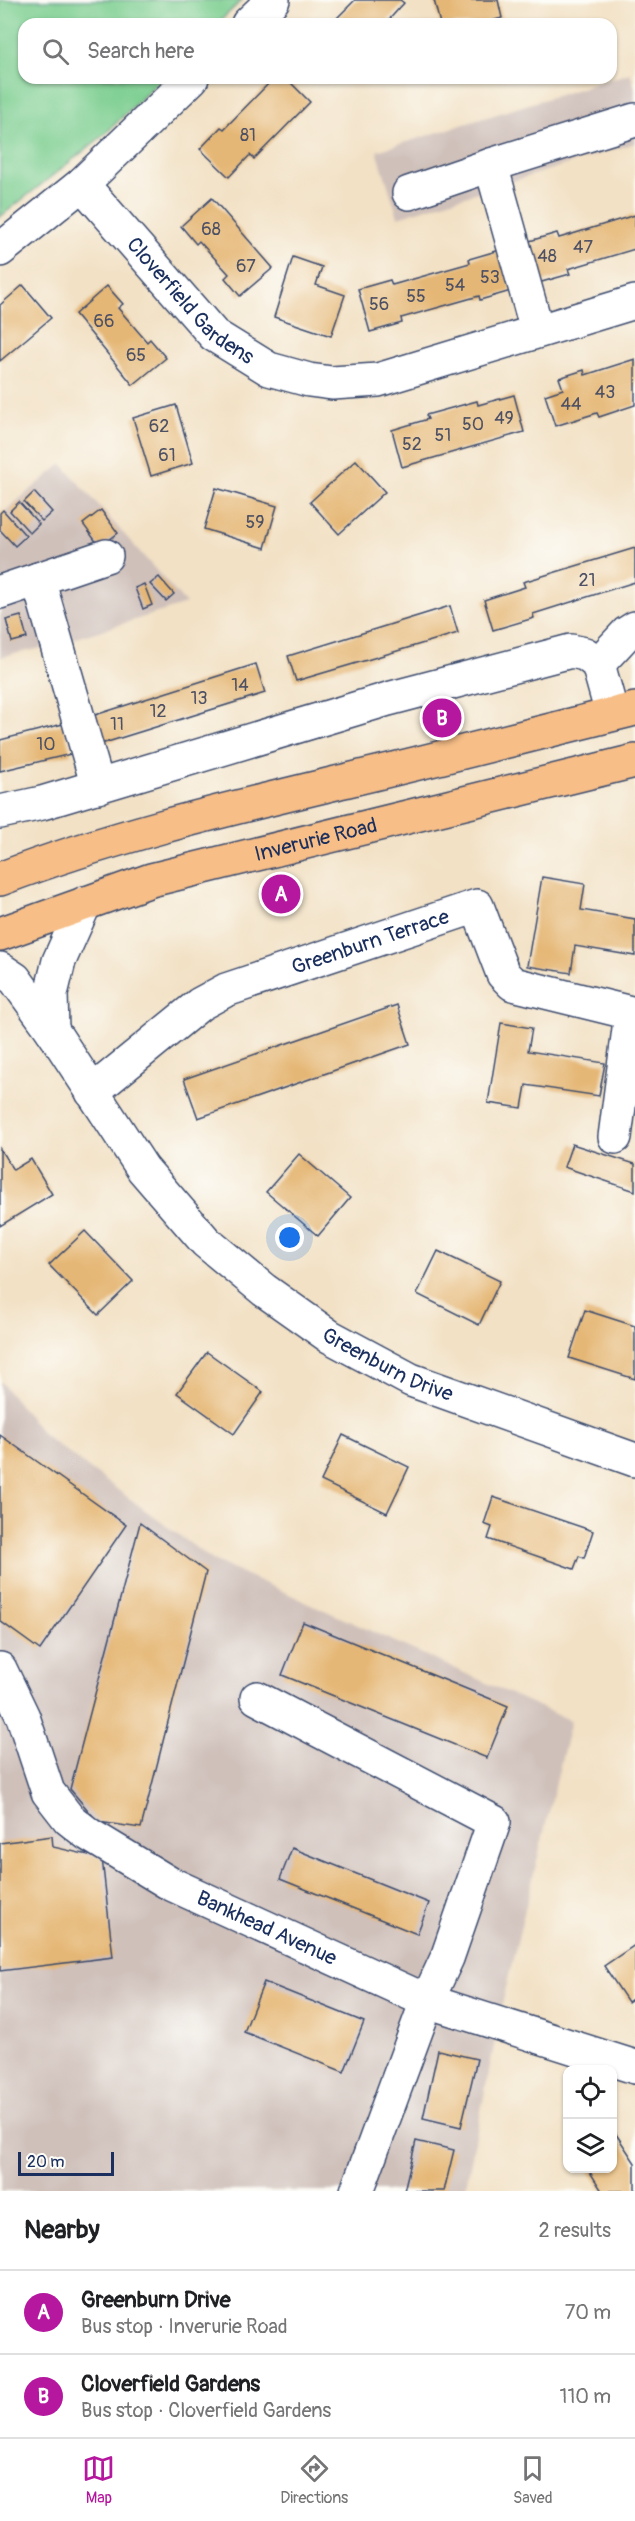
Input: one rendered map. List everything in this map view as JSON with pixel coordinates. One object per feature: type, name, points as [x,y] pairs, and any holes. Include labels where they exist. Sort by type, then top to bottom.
[{"type":"main road","points":[[0,879],[63,855],[168,824],[559,730],[623,712]]},
{"type":"main road","name":"Inverurie Road","points":[[0,934],[151,880],[635,761]]},
{"type":"street","points":[[254,18],[273,0]]},
{"type":"street","points":[[0,250],[82,184],[186,84]]},
{"type":"street","points":[[409,193],[635,120]]},
{"type":"street","points":[[491,165],[537,330]]},
{"type":"street","name":"Cloverfield Gardens","points":[[82,184],[214,335],[269,369],[309,380],[332,383],[378,380],[635,302]]},
{"type":"street","points":[[0,592],[106,556]]},
{"type":"street","points":[[38,579],[98,787]]},
{"type":"street","points":[[598,663],[627,633],[635,628]]},
{"type":"street","points":[[0,812],[98,787],[388,699],[571,651],[585,654],[598,663],[623,712]]},
{"type":"street","points":[[52,1030],[51,994],[59,961],[85,903]]},
{"type":"street","name":"Greenburn Terrace","points":[[92,1092],[200,1004],[226,990],[477,906],[503,974],[513,984],[631,1013],[631,1049]]},
{"type":"street","name":"Greenburn Drive","points":[[0,969],[15,979],[52,1030],[143,1169],[206,1242],[264,1290],[328,1336],[411,1380],[635,1460]]},
{"type":"street","points":[[613,1136],[631,1049]]},
{"type":"street","name":"Bankhead Avenue","points":[[0,1669],[23,1717],[48,1792],[69,1819],[88,1834],[169,1883],[427,2001],[635,2067]]},
{"type":"street","points":[[257,1698],[494,1822],[447,1958],[427,2001],[357,2191]]},
{"type":"shaded area","points":[[630,73],[635,88],[635,143],[398,217],[377,151],[594,84],[617,84],[617,77]]},
{"type":"shaded area","points":[[62,464],[186,604],[51,646],[0,657],[0,515]]},
{"type":"shaded area","points":[[0,1381],[44,1435],[211,1559],[571,1721],[504,1996],[465,2191],[0,2191]]},
{"type":"green space","points":[[0,0],[242,0],[223,18],[18,18],[18,84],[156,84],[105,134],[0,217]]},
{"type":"building","points":[[355,0],[400,0],[404,3],[390,18],[337,18]]},
{"type":"building","points":[[434,0],[498,0],[502,18],[438,18]]},
{"type":"building","points":[[268,84],[292,84],[310,102],[254,159],[250,155],[229,177],[200,149],[221,127],[224,129]]},
{"type":"building","points":[[212,198],[273,268],[240,296],[225,278],[229,274],[199,241],[196,244],[181,226]]},
{"type":"building","points":[[635,215],[635,249],[568,269],[570,274],[538,283],[526,242],[557,233],[559,238]]},
{"type":"building","points":[[500,250],[511,291],[480,300],[479,296],[401,318],[402,323],[370,332],[358,289],[390,280],[392,285],[470,263],[469,259]]},
{"type":"building","points":[[293,257],[322,267],[316,285],[345,295],[331,336],[274,317]]},
{"type":"building","points":[[23,285],[51,318],[0,361],[0,305]]},
{"type":"building","points":[[107,286],[123,304],[118,308],[147,342],[150,339],[166,358],[133,385],[75,314]]},
{"type":"building","points":[[635,359],[635,405],[599,417],[597,413],[555,426],[545,395],[563,389],[559,378],[584,370],[585,375]]},
{"type":"building","points":[[514,395],[524,432],[402,467],[392,430],[428,419],[426,415],[477,401],[478,405]]},
{"type":"building","points":[[176,405],[193,463],[151,476],[133,418]]},
{"type":"building","points":[[356,460],[385,492],[339,534],[310,502]]},
{"type":"building","points":[[216,488],[277,506],[265,548],[204,529]]},
{"type":"building","points":[[34,492],[52,512],[42,521],[24,502]]},
{"type":"building","points":[[19,502],[39,524],[30,533],[10,511]]},
{"type":"building","points":[[3,510],[26,536],[15,546],[0,530],[0,513]]},
{"type":"building","points":[[101,510],[118,533],[100,547],[83,524]]},
{"type":"building","points":[[635,548],[635,582],[533,614],[534,618],[493,630],[484,600],[525,587],[523,582]]},
{"type":"building","points":[[159,577],[174,594],[166,601],[150,584]]},
{"type":"building","points":[[144,584],[152,605],[143,609],[135,588]]},
{"type":"building","points":[[450,606],[458,633],[296,681],[288,656]]},
{"type":"building","points":[[21,616],[27,638],[12,642],[6,620]]},
{"type":"building","points":[[256,664],[265,693],[101,744],[92,716]]},
{"type":"building","points":[[63,724],[71,754],[0,771],[0,740]]},
{"type":"building","points":[[542,877],[585,884],[581,910],[635,919],[635,956],[575,946],[571,973],[527,966]]},
{"type":"building","points":[[397,1005],[410,1044],[198,1118],[184,1079]]},
{"type":"building","points":[[501,1023],[532,1028],[528,1051],[605,1063],[599,1096],[526,1085],[522,1108],[488,1103]]},
{"type":"building","points":[[572,1144],[635,1164],[635,1191],[564,1167]]},
{"type":"building","points":[[0,1149],[13,1170],[31,1159],[52,1194],[0,1226]]},
{"type":"building","points":[[299,1154],[350,1198],[318,1236],[266,1192]]},
{"type":"building","points":[[85,1231],[133,1281],[98,1315],[49,1265]]},
{"type":"building","points":[[438,1251],[500,1281],[479,1325],[417,1294]]},
{"type":"building","points":[[585,1310],[635,1326],[635,1379],[569,1358]]},
{"type":"building","points":[[207,1352],[263,1392],[234,1434],[177,1393]]},
{"type":"building","points":[[0,1435],[126,1525],[40,1650],[0,1621]]},
{"type":"building","points":[[343,1435],[409,1467],[387,1513],[321,1481]]},
{"type":"building","points":[[493,1497],[593,1531],[584,1558],[579,1556],[574,1569],[488,1539],[492,1527],[484,1524]]},
{"type":"building","points":[[140,1523],[206,1572],[141,1828],[98,1822],[70,1789]]},
{"type":"building","points":[[303,1622],[508,1706],[487,1758],[282,1675]]},
{"type":"building","points":[[52,1836],[53,1847],[102,1858],[113,1957],[0,1971],[0,1843]]},
{"type":"building","points":[[292,1848],[429,1903],[417,1934],[280,1879]]},
{"type":"building","points":[[635,1945],[635,1997],[628,2002],[604,1966]]},
{"type":"building","points":[[264,1982],[364,2022],[344,2072],[244,2032]]},
{"type":"building","points":[[438,2050],[477,2059],[461,2127],[423,2118]]},
{"type":"building","points":[[617,2136],[635,2163],[635,2191],[602,2191],[591,2173],[617,2173]]},
{"type":"building","points":[[416,2141],[454,2150],[444,2191],[404,2191]]},
{"type":"place","name":"Cloverfield Gardens","points":[[442,718]]},
{"type":"place","name":"Greenburn Drive","points":[[281,894]]}]
